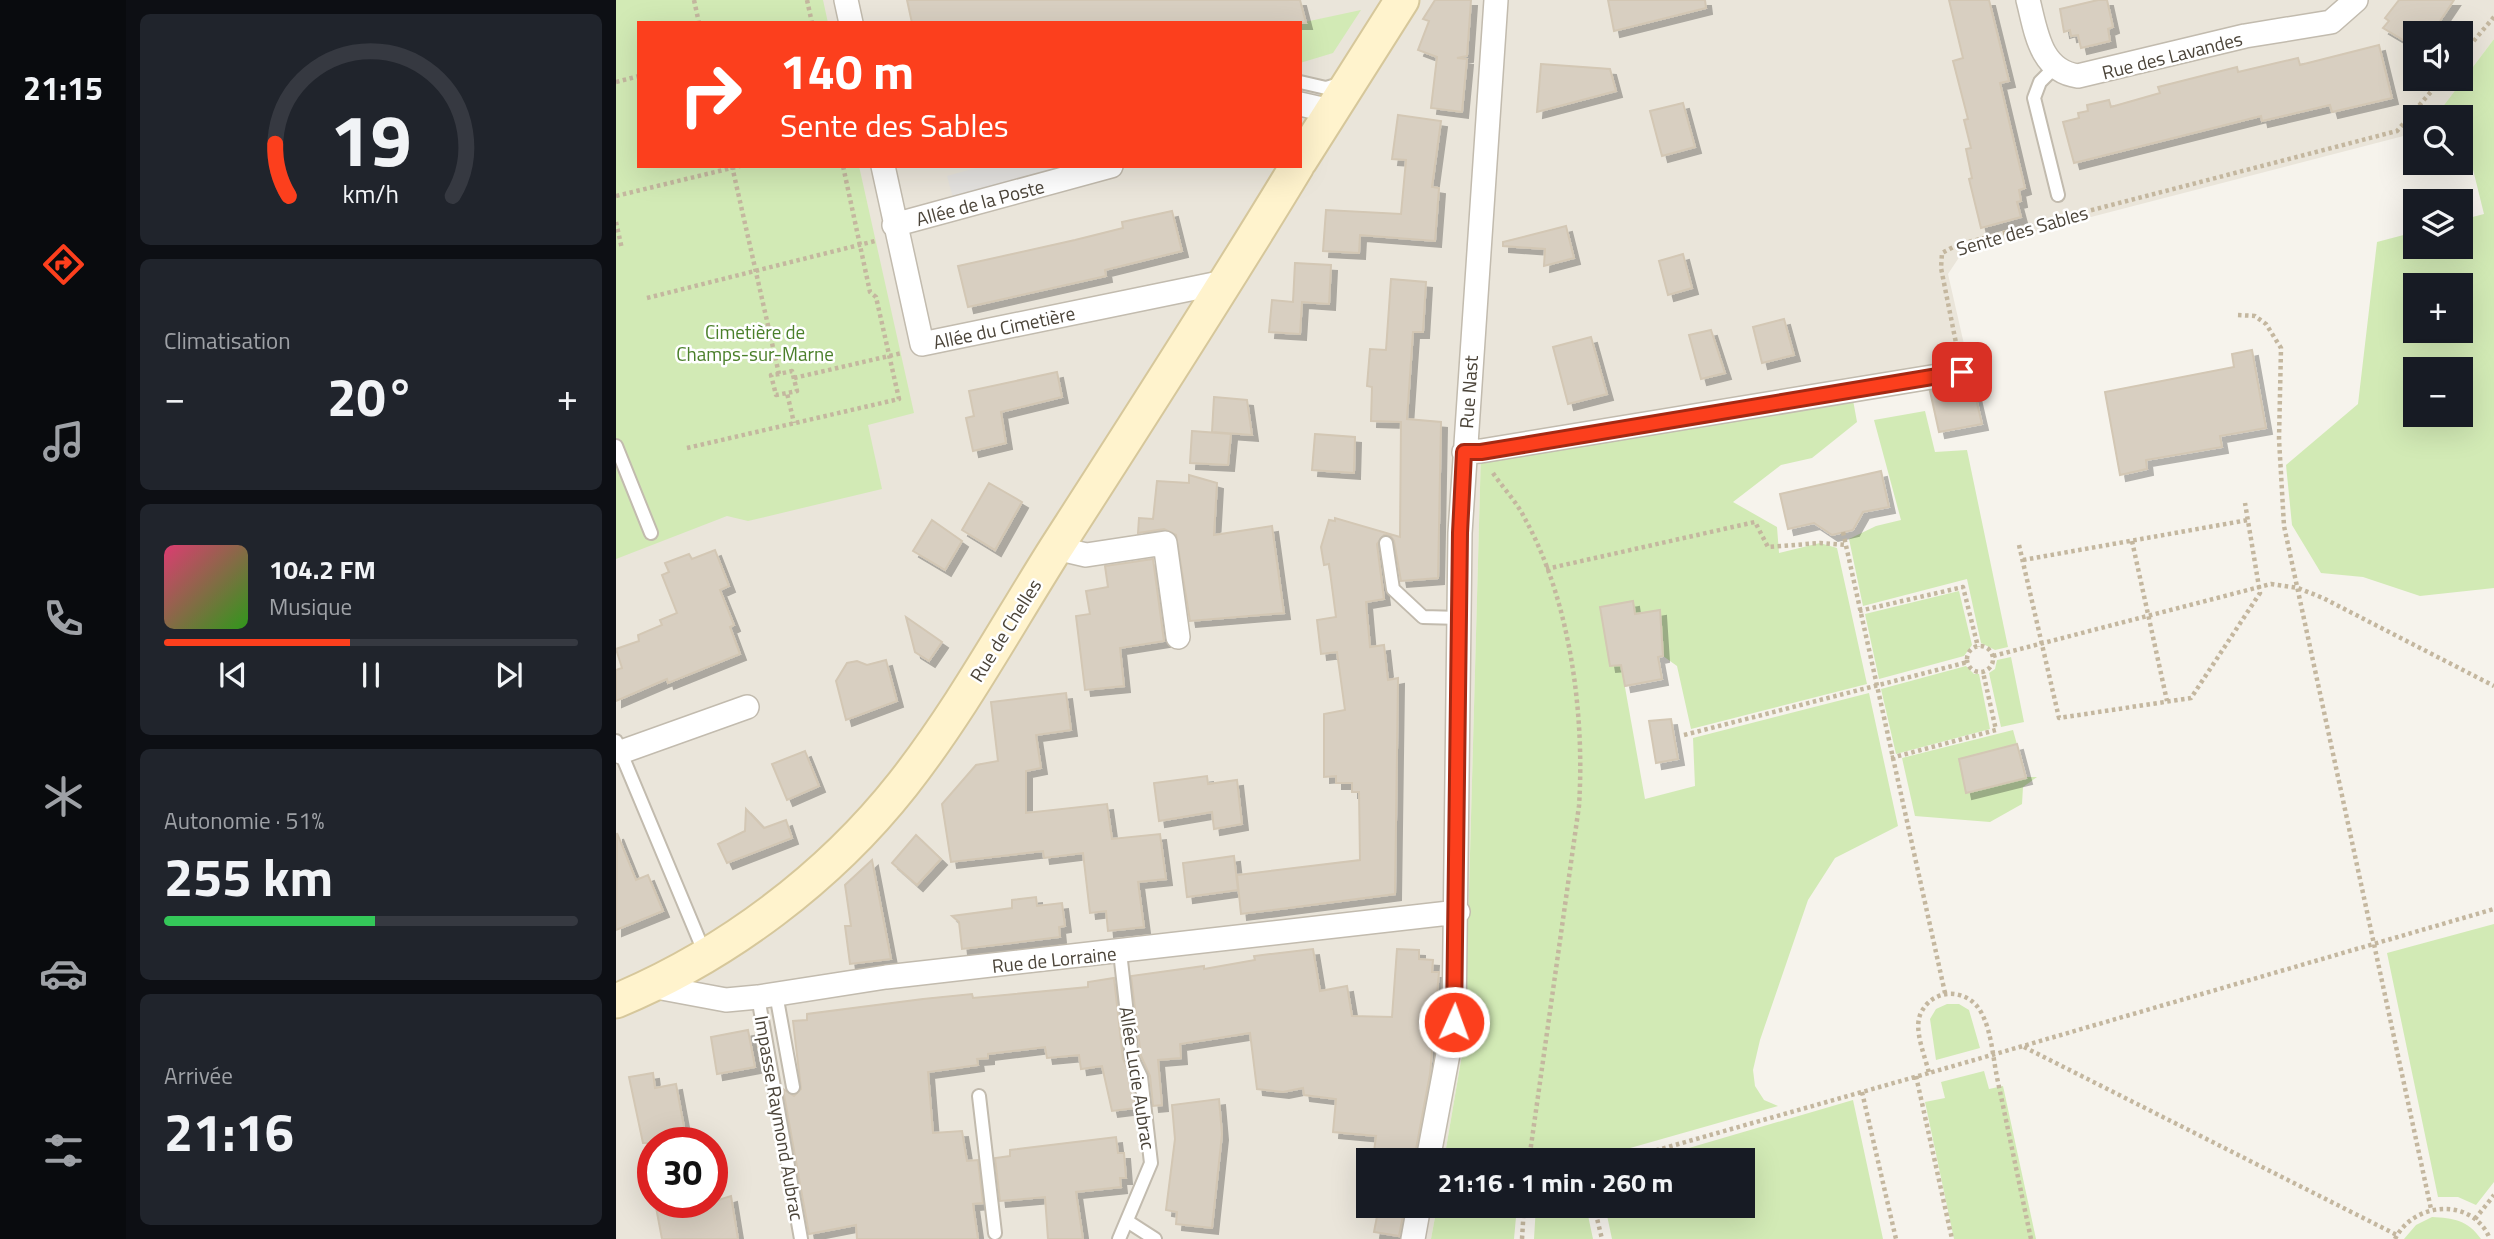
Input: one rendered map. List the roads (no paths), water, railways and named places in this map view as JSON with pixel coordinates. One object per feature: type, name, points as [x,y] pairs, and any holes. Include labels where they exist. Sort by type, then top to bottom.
[{"type":"main road","name":"Rue de Chelles","points":[[1302,148],[1313,117],[1350,81],[1402,0]]},
{"type":"main road","name":"Rue de Chelles","points":[[616,1001],[651,986],[706,956],[799,889],[847,845],[896,792],[960,702],[1295,168]]},
{"type":"street","points":[[845,0],[850,21]]},
{"type":"street","name":"Rue Nast","points":[[1430,1148],[1454,1022],[1461,618],[1473,452],[1496,0]]},
{"type":"street","points":[[2028,0],[2044,54],[2055,67]]},
{"type":"street","name":"Rue des Lavandes","points":[[2055,67],[2065,74],[2093,74],[2245,36],[2319,25],[2331,22],[2356,0]]},
{"type":"street","name":"Allée du Cimetière","points":[[883,168],[922,344],[1224,282]]},
{"type":"street","name":"Allée de la Poste","points":[[894,225],[1104,168]]},
{"type":"street","points":[[1473,452],[1962,372]]},
{"type":"street","points":[[1056,548],[1086,555],[1165,543],[1178,637]]},
{"type":"street","points":[[618,746],[747,707]]},
{"type":"street","name":"Rue de Lorraine","points":[[651,986],[726,1000],[886,977],[1458,912]]},
{"type":"street","points":[[1413,1239],[1417,1218]]},
{"type":"lane","points":[[2055,67],[2040,82],[2034,98],[2058,195]]},
{"type":"lane","points":[[1302,82],[1326,88],[1350,81]]},
{"type":"lane","points":[[616,446],[651,533]]},
{"type":"lane","points":[[1386,543],[1393,589],[1412,608],[1423,617],[1461,618]]},
{"type":"lane","points":[[618,746],[706,956]]},
{"type":"lane","name":"Allée Lucie Aubrac","points":[[1119,1239],[1151,1163],[1141,1077],[1132,1058],[1120,952]]},
{"type":"lane","points":[[767,995],[793,1087]]},
{"type":"lane","name":"Impasse Raymond Aubrac","points":[[767,995],[800,1210],[801,1239]]},
{"type":"lane","points":[[979,1096],[995,1233]]},
{"type":"lane","points":[[1127,1221],[1156,1239]]},
{"type":"park label","name":"Cimetière de Champs-sur-Marne","points":[[755,342]]}]
